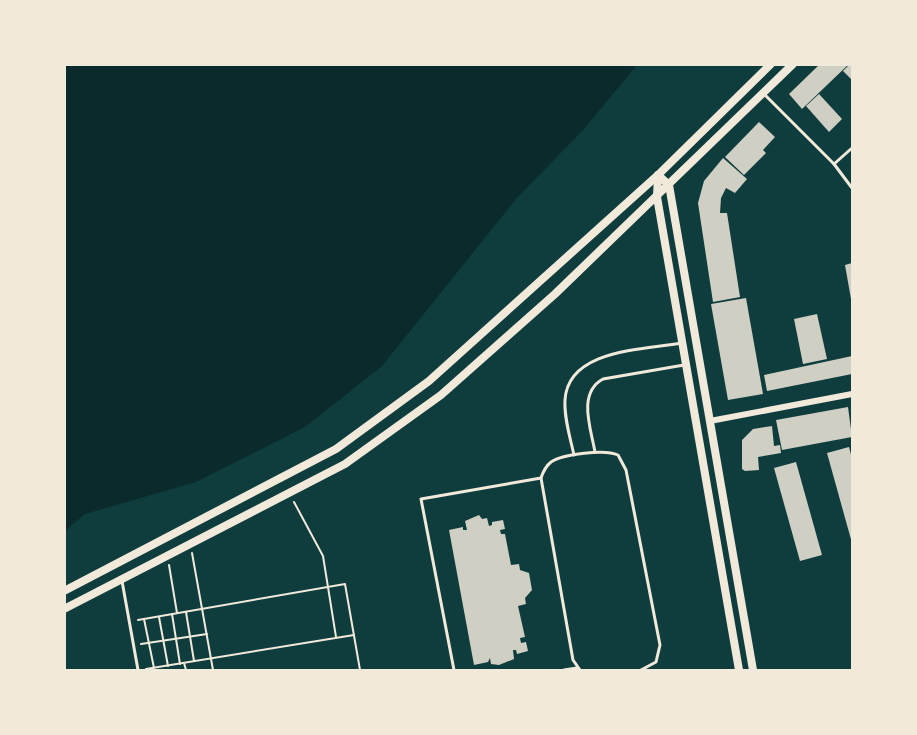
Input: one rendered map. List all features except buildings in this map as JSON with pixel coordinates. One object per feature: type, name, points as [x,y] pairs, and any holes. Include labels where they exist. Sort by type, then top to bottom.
[{"type":"main road","points":[[64,591],[336,449],[429,381],[658,175],[771,64]]},
{"type":"main road","points":[[64,609],[345,464],[441,395],[555,294],[793,64]]},
{"type":"street","points":[[658,175],[669,185],[753,670]]},
{"type":"street","points":[[658,175],[657,197],[739,670]]},
{"type":"street","points":[[710,421],[852,394]]},
{"type":"lane","points":[[764,93],[834,164],[852,188]]},
{"type":"lane","points":[[834,164],[852,148]]},
{"type":"lane","points":[[574,456],[565,398],[569,382],[578,369],[591,360],[682,343]]},
{"type":"lane","points":[[595,452],[587,400],[595,383],[603,379],[686,364]]},
{"type":"lane","points":[[564,670],[579,669],[573,660],[541,478],[550,463],[574,456],[610,451],[618,455],[626,470],[660,645],[656,662],[641,670]]},
{"type":"lane","points":[[454,670],[421,499],[541,478]]},
{"type":"lane","points":[[122,580],[138,670]]},
{"type":"path","points":[[289,493],[322,556],[336,638]]},
{"type":"path","points":[[191,544],[213,670]]},
{"type":"path","points":[[167,556],[177,613]]},
{"type":"path","points":[[129,622],[345,584],[360,670]]},
{"type":"path","points":[[186,612],[194,661]]},
{"type":"path","points":[[172,614],[176,639],[186,670]]},
{"type":"path","points":[[159,617],[168,666]]},
{"type":"path","points":[[144,619],[154,668]]},
{"type":"path","points":[[133,645],[207,634]]},
{"type":"path","points":[[138,670],[354,634]]},
{"type":"water","points":[[65,64],[637,65],[584,129],[516,199],[382,366],[305,427],[196,482],[85,514],[65,531]]}]
